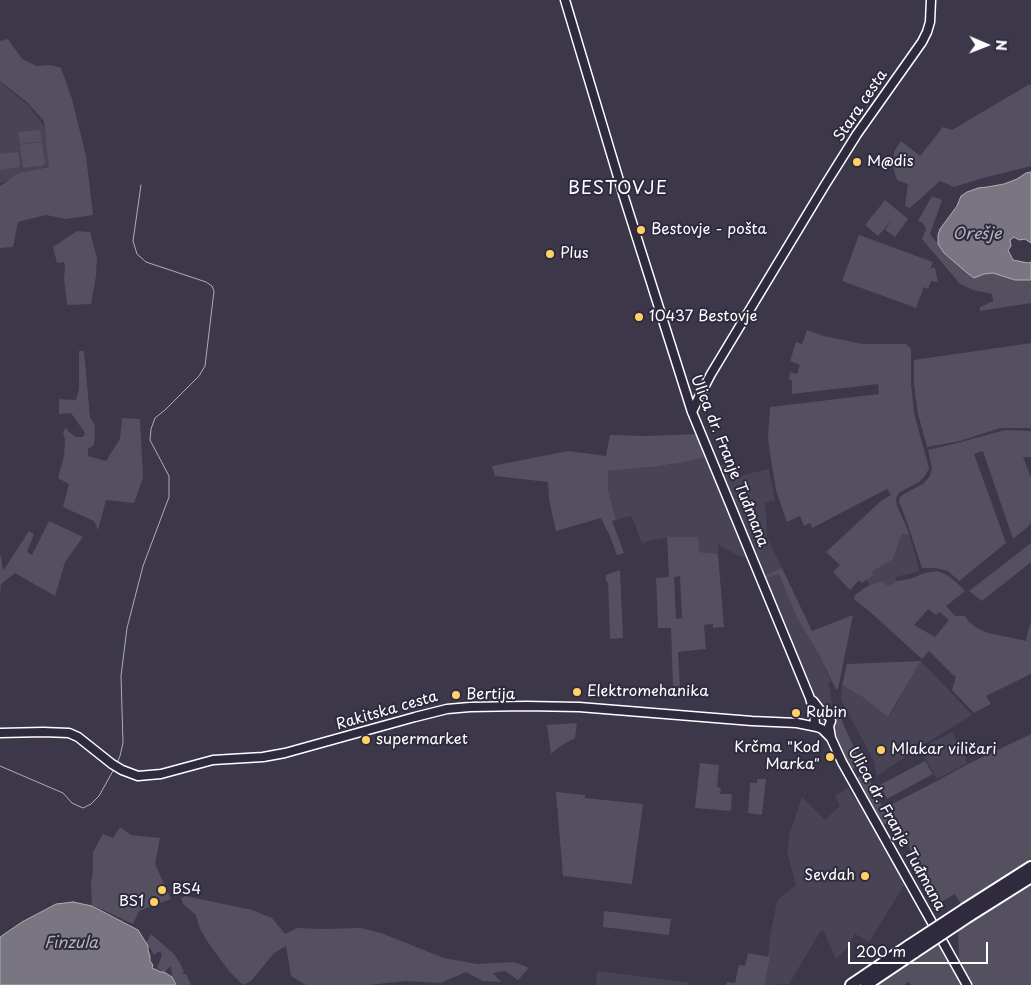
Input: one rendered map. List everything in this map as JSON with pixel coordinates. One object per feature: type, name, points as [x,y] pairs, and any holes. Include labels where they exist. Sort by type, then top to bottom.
[{"type":"highway","points":[[851,985],[967,912],[1031,867]]},
{"type":"highway","points":[[967,912],[1031,877]]},
{"type":"highway","points":[[866,985],[912,948]]},
{"type":"main road","name":"Ulica dr. Franje Tuđmana","points":[[565,0],[624,197],[692,412],[821,725],[831,738],[850,776],[967,985]]},
{"type":"main road","name":"Stara cesta","points":[[692,412],[711,374],[857,134],[922,42],[930,22],[931,0]]},
{"type":"main road","name":"Ulica dr. Franje Tuđmana","points":[[810,698],[824,713]]},
{"type":"main road","name":"Rakitska cesta","points":[[0,733],[68,733],[78,737],[112,764],[138,776],[161,774],[213,760],[285,754],[448,708],[579,707],[821,725],[819,714],[824,713]]},
{"type":"main road","points":[[821,725],[830,724],[830,718],[824,713]]},
{"type":"shaded area","points":[[8,39],[22,59],[37,66],[50,65],[61,68],[72,99],[86,156],[93,215],[66,219],[46,215],[18,222],[13,247],[0,248],[0,186],[19,173],[49,167],[44,121],[28,103],[0,81],[0,41]]},
{"type":"shaded area","points":[[0,82],[29,106],[43,125],[56,163],[0,183]]},
{"type":"shaded area","points":[[1031,85],[1031,166],[954,187],[940,181],[910,208],[905,206],[908,184],[897,180],[893,167],[894,152],[901,141],[920,156],[943,127],[952,130]]},
{"type":"shaded area","points":[[40,130],[42,141],[20,144],[18,132]]},
{"type":"shaded area","points":[[42,142],[45,165],[23,168],[20,145]]},
{"type":"shaded area","points":[[18,152],[20,167],[0,170],[0,154]]},
{"type":"shaded area","points":[[932,196],[942,200],[930,234],[944,253],[974,278],[993,273],[1015,280],[1031,280],[1031,303],[980,311],[980,307],[993,301],[992,294],[973,290],[960,284],[922,239],[926,229],[923,223],[918,221]]},
{"type":"shaded area","points":[[885,200],[908,219],[895,237],[885,230],[892,220],[878,236],[865,225]]},
{"type":"shaded area","points":[[77,231],[90,232],[97,258],[96,276],[91,304],[67,305],[64,262],[57,263],[53,247]]},
{"type":"shaded area","points":[[859,235],[933,262],[930,270],[935,268],[938,282],[931,281],[928,289],[924,287],[916,308],[842,281]]},
{"type":"shaded area","points":[[807,330],[824,336],[863,344],[906,344],[911,349],[911,384],[914,413],[929,468],[919,482],[900,492],[896,498],[897,506],[909,533],[907,535],[902,533],[893,559],[872,572],[874,575],[862,583],[859,580],[850,590],[833,572],[840,565],[826,552],[881,501],[891,495],[887,489],[812,528],[810,523],[804,526],[800,516],[787,522],[776,490],[769,447],[770,407],[879,394],[878,384],[792,394],[792,381],[789,379],[790,372],[797,374],[800,365],[790,361],[796,342],[802,344]]},
{"type":"shaded area","points":[[1031,343],[1031,428],[1000,428],[960,441],[927,447],[918,414],[914,385],[914,360]]},
{"type":"shaded area","points":[[79,351],[84,351],[90,417],[95,426],[94,445],[88,449],[88,456],[106,461],[120,439],[122,418],[140,419],[143,478],[134,503],[106,500],[98,530],[94,521],[63,507],[69,484],[58,478],[64,456],[65,439],[63,432],[66,427],[76,437],[83,437],[85,433],[71,413],[59,414],[59,399],[76,400],[79,389]]},
{"type":"shaded area","points":[[1005,430],[1031,431],[1031,457],[1023,457],[1031,477],[1031,524],[1013,539],[983,451],[974,454],[1006,543],[959,581],[948,571],[936,568],[922,568],[899,501],[900,497],[923,484],[930,476],[932,468],[928,450]]},
{"type":"shaded area","points":[[698,434],[707,457],[651,467],[608,471],[608,490],[616,520],[612,521],[624,553],[617,555],[601,518],[556,531],[549,500],[548,482],[495,476],[492,466],[568,451],[606,456],[610,435]]},
{"type":"shaded area","points":[[707,457],[747,558],[738,556],[718,544],[718,554],[699,552],[697,537],[664,538],[642,544],[631,516],[616,520],[608,490],[608,471],[651,467]]},
{"type":"shaded area","points":[[731,462],[738,476],[769,469],[775,501],[765,503],[767,537],[782,568],[765,575],[719,466]]},
{"type":"shaded area","points":[[49,521],[83,537],[65,562],[55,596],[15,573],[1,584],[0,597],[0,556],[3,571],[29,531],[34,534],[27,552],[32,555]]},
{"type":"shaded area","points":[[902,532],[907,535],[909,533],[919,569],[917,572],[895,577],[897,581],[888,586],[882,581],[870,585],[866,580],[874,575],[872,572],[893,559]]},
{"type":"shaded area","points":[[667,537],[698,537],[699,552],[718,554],[724,627],[713,628],[713,624],[704,625],[706,649],[678,652],[680,687],[673,687],[671,628],[658,628],[656,578],[669,577]],"holes":[[[680,576],[682,618],[676,619],[674,577]]]},
{"type":"shaded area","points":[[1031,543],[1031,562],[982,601],[969,591]]},
{"type":"shaded area","points":[[782,568],[812,631],[853,615],[838,689],[836,689],[818,653],[797,618],[779,574],[766,578],[765,575]]},
{"type":"shaded area","points":[[620,570],[623,638],[610,639],[608,582],[606,582],[606,575]]},
{"type":"shaded area","points":[[937,571],[947,575],[965,591],[946,606],[955,616],[965,616],[977,628],[988,633],[1026,641],[1031,623],[1031,674],[986,696],[991,704],[974,713],[952,690],[956,676],[929,651],[922,659],[854,599],[855,595],[870,585],[882,581],[888,586],[897,581],[910,579]],"holes":[[[928,609],[936,615],[939,612],[949,620],[935,637],[914,625]]]},
{"type":"shaded area","points":[[779,574],[797,618],[818,653],[831,681],[828,683],[832,704],[829,707],[823,709],[820,706],[766,578]]},
{"type":"shaded area","points":[[921,661],[972,715],[877,776],[874,761],[841,700],[842,685],[864,698],[889,717]]},
{"type":"shaded area","points":[[921,661],[888,717],[864,698],[842,685],[847,664]]},
{"type":"shaded area","points":[[839,713],[862,765],[853,769],[850,767],[834,731]]},
{"type":"shaded area","points":[[577,723],[575,738],[551,754],[547,725]]},
{"type":"shaded area","points":[[952,732],[967,763],[937,779],[920,749]]},
{"type":"shaded area","points":[[1031,734],[1031,860],[961,904],[955,894],[938,904],[924,880],[890,805],[968,764]]},
{"type":"shaded area","points":[[925,761],[933,774],[887,799],[880,785]]},
{"type":"shaded area","points":[[700,763],[719,765],[717,787],[721,788],[720,794],[732,794],[731,811],[695,808]]},
{"type":"shaded area","points":[[867,774],[888,820],[887,824],[882,824],[858,780],[858,777]]},
{"type":"shaded area","points":[[757,779],[766,779],[762,815],[748,813],[750,783],[757,783]]},
{"type":"shaded area","points":[[848,788],[856,801],[869,814],[906,882],[869,942],[855,934],[846,949],[836,959],[823,930],[789,984],[765,985],[770,958],[768,957],[770,937],[777,901],[796,885],[787,852],[790,833],[802,797],[825,820],[840,806],[835,796]]},
{"type":"shaded area","points":[[556,792],[585,795],[585,798],[643,804],[632,884],[563,876]]},
{"type":"shaded area","points":[[120,827],[131,835],[160,838],[155,864],[171,899],[139,911],[133,924],[92,905],[93,852],[103,834],[113,838]]},
{"type":"shaded area","points":[[1031,883],[1031,985],[973,985],[959,960],[958,931]]},
{"type":"shaded area","points":[[186,896],[252,910],[272,918],[285,934],[297,928],[361,928],[381,933],[444,958],[477,964],[514,962],[528,969],[518,980],[505,971],[493,973],[501,982],[483,981],[466,972],[440,983],[406,981],[368,985],[306,985],[291,976],[286,946],[274,953],[251,981],[243,985],[229,971],[209,944],[200,929],[196,915],[183,904],[181,898]]},
{"type":"shaded area","points":[[604,911],[671,919],[669,935],[603,927]]},
{"type":"shaded area","points":[[151,934],[174,954],[184,972],[182,974],[186,974],[191,985],[176,985],[172,977],[171,966],[164,972],[157,968],[162,955],[160,951],[154,955],[146,943]]},
{"type":"shaded area","points":[[940,942],[964,985],[911,985],[909,982],[904,985],[876,985]]},
{"type":"shaded area","points":[[748,953],[770,957],[765,985],[726,985],[727,982],[735,983],[739,965],[745,966]]},
{"type":"shaded area","points":[[597,971],[690,983],[686,985],[596,985]]},
{"type":"water","name":"Orešje","points":[[1031,172],[1031,243],[1025,239],[1019,240],[1014,237],[1010,240],[1011,246],[1008,250],[1013,260],[1031,262],[1031,280],[1015,280],[993,273],[974,278],[944,253],[938,244],[940,229],[957,206],[961,196],[967,192],[978,188],[1004,184]]},
{"type":"water","name":"Finzula","points":[[73,902],[92,906],[138,930],[148,946],[150,961],[153,965],[152,968],[172,977],[176,985],[0,985],[0,937],[22,922],[56,904]]},
{"type":"waterway","points":[[117,763],[123,743],[121,676],[127,628],[143,566],[169,497],[169,476],[150,440],[151,429],[155,418],[199,376],[205,366],[214,291],[212,286],[206,282],[146,262],[137,254],[133,241],[141,185]]},
{"type":"waterway","points":[[0,766],[63,793],[72,803],[83,808],[91,804],[99,796],[114,769]]},
{"type":"place","name":"M@dis","points":[[857,162]]},
{"type":"place","name":"Bestovje - pošta","points":[[641,230]]},
{"type":"place","name":"Plus","points":[[550,254]]},
{"type":"place","name":"10437 Bestovje","points":[[639,317]]},
{"type":"place","name":"Elektromehanika","points":[[577,692]]},
{"type":"place","name":"Bertija","points":[[456,695]]},
{"type":"place","name":"Rubin","points":[[796,713]]},
{"type":"place","name":"supermarket","points":[[366,740]]},
{"type":"place","name":"Mlakar viličari","points":[[881,750]]},
{"type":"place","name":"Krčma \"Kod Marka\"","points":[[830,757]]},
{"type":"place","name":"Sevdah","points":[[865,876]]},
{"type":"place","name":"BS4","points":[[162,890]]},
{"type":"place","name":"BS1","points":[[154,902]]},
{"type":"district","name":"BESTOVJE","points":[[618,189]]}]
